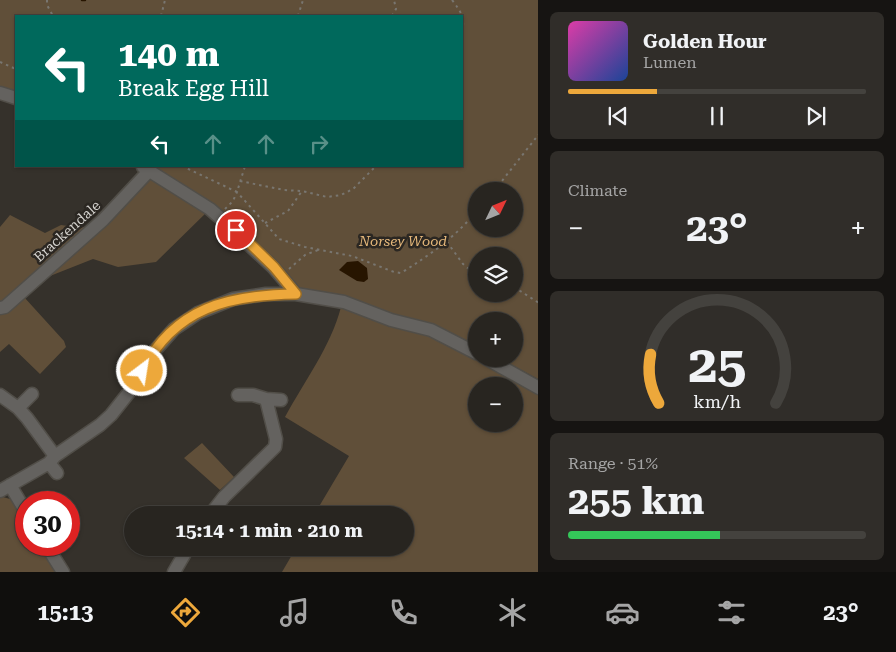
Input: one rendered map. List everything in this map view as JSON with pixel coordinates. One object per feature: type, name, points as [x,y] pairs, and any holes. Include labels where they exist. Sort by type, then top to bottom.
[{"type":"street","points":[[0,93],[15,98]]},
{"type":"street","points":[[146,169],[218,216],[274,267],[296,294]]},
{"type":"street","name":"Brackendale","points":[[0,308],[5,307],[103,220],[146,169]]},
{"type":"street","points":[[15,499],[5,488],[54,464],[111,415],[134,386],[150,356],[174,329],[212,306],[233,299],[266,294],[296,294],[344,302],[391,320],[431,330],[468,349]]},
{"type":"street","points":[[501,367],[538,388]]},
{"type":"street","points":[[18,408],[32,394]]},
{"type":"street","points":[[0,395],[18,408],[38,432],[54,464]]},
{"type":"street","points":[[238,395],[253,395],[266,399],[281,400]]},
{"type":"street","points":[[217,506],[275,447],[276,439],[266,399]]},
{"type":"street","points":[[53,556],[63,572]]},
{"type":"street","points":[[174,572],[183,556]]},
{"type":"path","points":[[47,0],[47,5],[52,15]]},
{"type":"path","points":[[161,15],[165,0]]},
{"type":"path","points":[[298,15],[303,0]]},
{"type":"path","points":[[393,15],[396,9],[394,0]]},
{"type":"path","points":[[452,0],[463,13],[463,29]]},
{"type":"path","points":[[0,62],[15,69]]},
{"type":"path","points":[[501,182],[538,134]]},
{"type":"path","points":[[184,167],[238,192],[279,238],[305,247],[352,256],[394,272],[401,273],[447,242],[468,222]]},
{"type":"path","points":[[218,216],[233,201],[234,195],[238,192],[245,167]]},
{"type":"path","points":[[240,181],[327,197],[341,195],[353,189],[375,167]]},
{"type":"path","points":[[265,223],[288,211],[302,191]]},
{"type":"path","points":[[447,242],[468,269]]},
{"type":"path","points":[[284,274],[311,251],[320,250]]},
{"type":"path","points":[[523,293],[538,303]]},
{"type":"green space","name":"Norsey Wood","points":[[0,0],[538,0],[538,379],[516,367],[523,367],[523,312],[468,312],[468,342],[432,324],[298,290],[262,252],[149,167],[463,167],[463,15],[15,15],[15,98],[0,93]]},
{"type":"green space","points":[[149,171],[210,209],[156,262],[118,267],[93,259],[50,276],[24,297],[64,341],[66,347],[40,374],[9,344],[0,352],[0,227],[10,215],[45,233],[61,225],[81,228],[103,220]]},
{"type":"green space","points":[[341,307],[430,333],[468,354],[468,367],[492,367],[511,377],[468,377],[468,432],[523,432],[523,384],[538,392],[538,572],[282,572],[291,556],[414,556],[414,506],[319,506],[349,456],[285,417],[331,336]]},
{"type":"green space","points":[[202,443],[234,477],[220,490],[184,458]]},
{"type":"green space","points":[[0,498],[10,499],[15,506],[15,556],[48,556],[57,572],[0,572]]},
{"type":"shaded area","points":[[358,261],[367,268],[368,279],[364,282],[357,281],[339,270],[347,262]]},
{"type":"route","points":[[142,371],[160,343],[174,329],[198,313],[233,299],[266,294],[296,294],[274,267],[236,230]]}]
